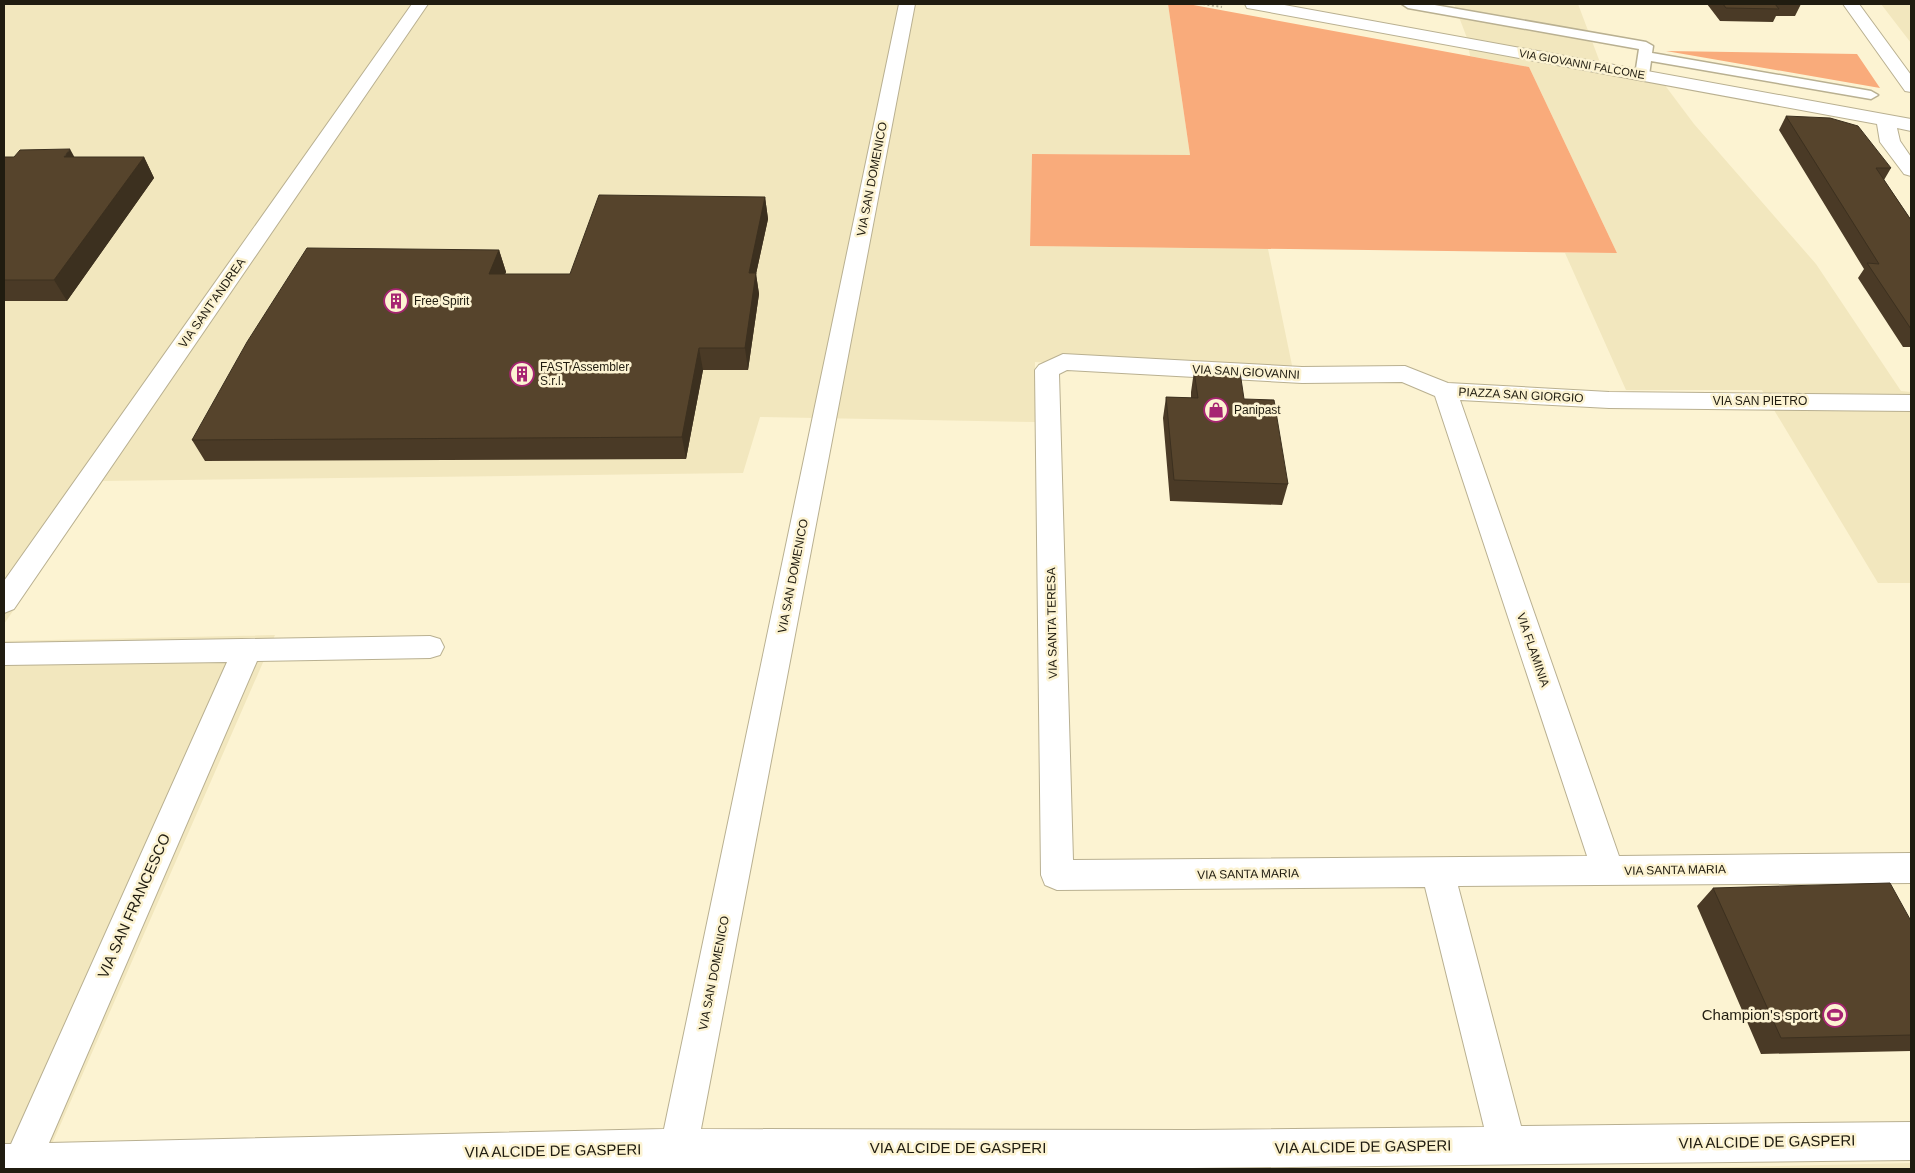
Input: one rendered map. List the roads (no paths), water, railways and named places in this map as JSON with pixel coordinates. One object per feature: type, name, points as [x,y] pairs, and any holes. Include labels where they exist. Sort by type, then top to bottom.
[{"type":"street","name":"VIA SANT'ANDREA","points":[[4,602],[420,4]]},
{"type":"street","name":"VIA SAN DOMENICO","points":[[679,1148],[907,4]]},
{"type":"street","name":"VIA GIOVANNI FALCONE","points":[[1253,4],[1911,124]]},
{"type":"street","points":[[1851,4],[1911,87]]},
{"type":"street","points":[[1885,119],[1890,142],[1911,170]]},
{"type":"street","name":"VIA SAN GIOVANNI","points":[[1046,370],[1063,362],[1302,375],[1405,374],[1445,391]]},
{"type":"street","name":"VIA SANTA TERESA","points":[[1046,370],[1057,876]]},
{"type":"street","name":"PIAZZA SAN GIORGIO","points":[[1458,430],[1445,391],[1609,400]]},
{"type":"street","name":"VIA SAN PIETRO","points":[[1609,400],[1911,402]]},
{"type":"street","name":"VIA FLAMINIA","points":[[1458,430],[1608,871]]},
{"type":"street","points":[[4,654],[430,647]]},
{"type":"street","name":"VIA SAN FRANCESCO","points":[[13,1163],[247,650]]},
{"type":"street","name":"VIA SANTA MARIA","points":[[1057,876],[1911,868]]},
{"type":"street","points":[[1438,872],[1508,1145]]},
{"type":"street","name":"VIA ALCIDE DE GASPERI","points":[[13,1163],[679,1148],[1193,1159],[1508,1145],[1911,1142]]},
{"type":"lane","points":[[1408,4],[1646,46],[1642,75]]},
{"type":"lane","points":[[1644,56],[1870,95]]},
{"type":"place","name":"Free Spirit","points":[[396,301]]},
{"type":"place","name":"FAST Assembler S.r.l.","points":[[522,374]]},
{"type":"place","name":"Panipast","points":[[1216,410]]},
{"type":"place","name":"Champion's sport","points":[[1835,1015]]}]
